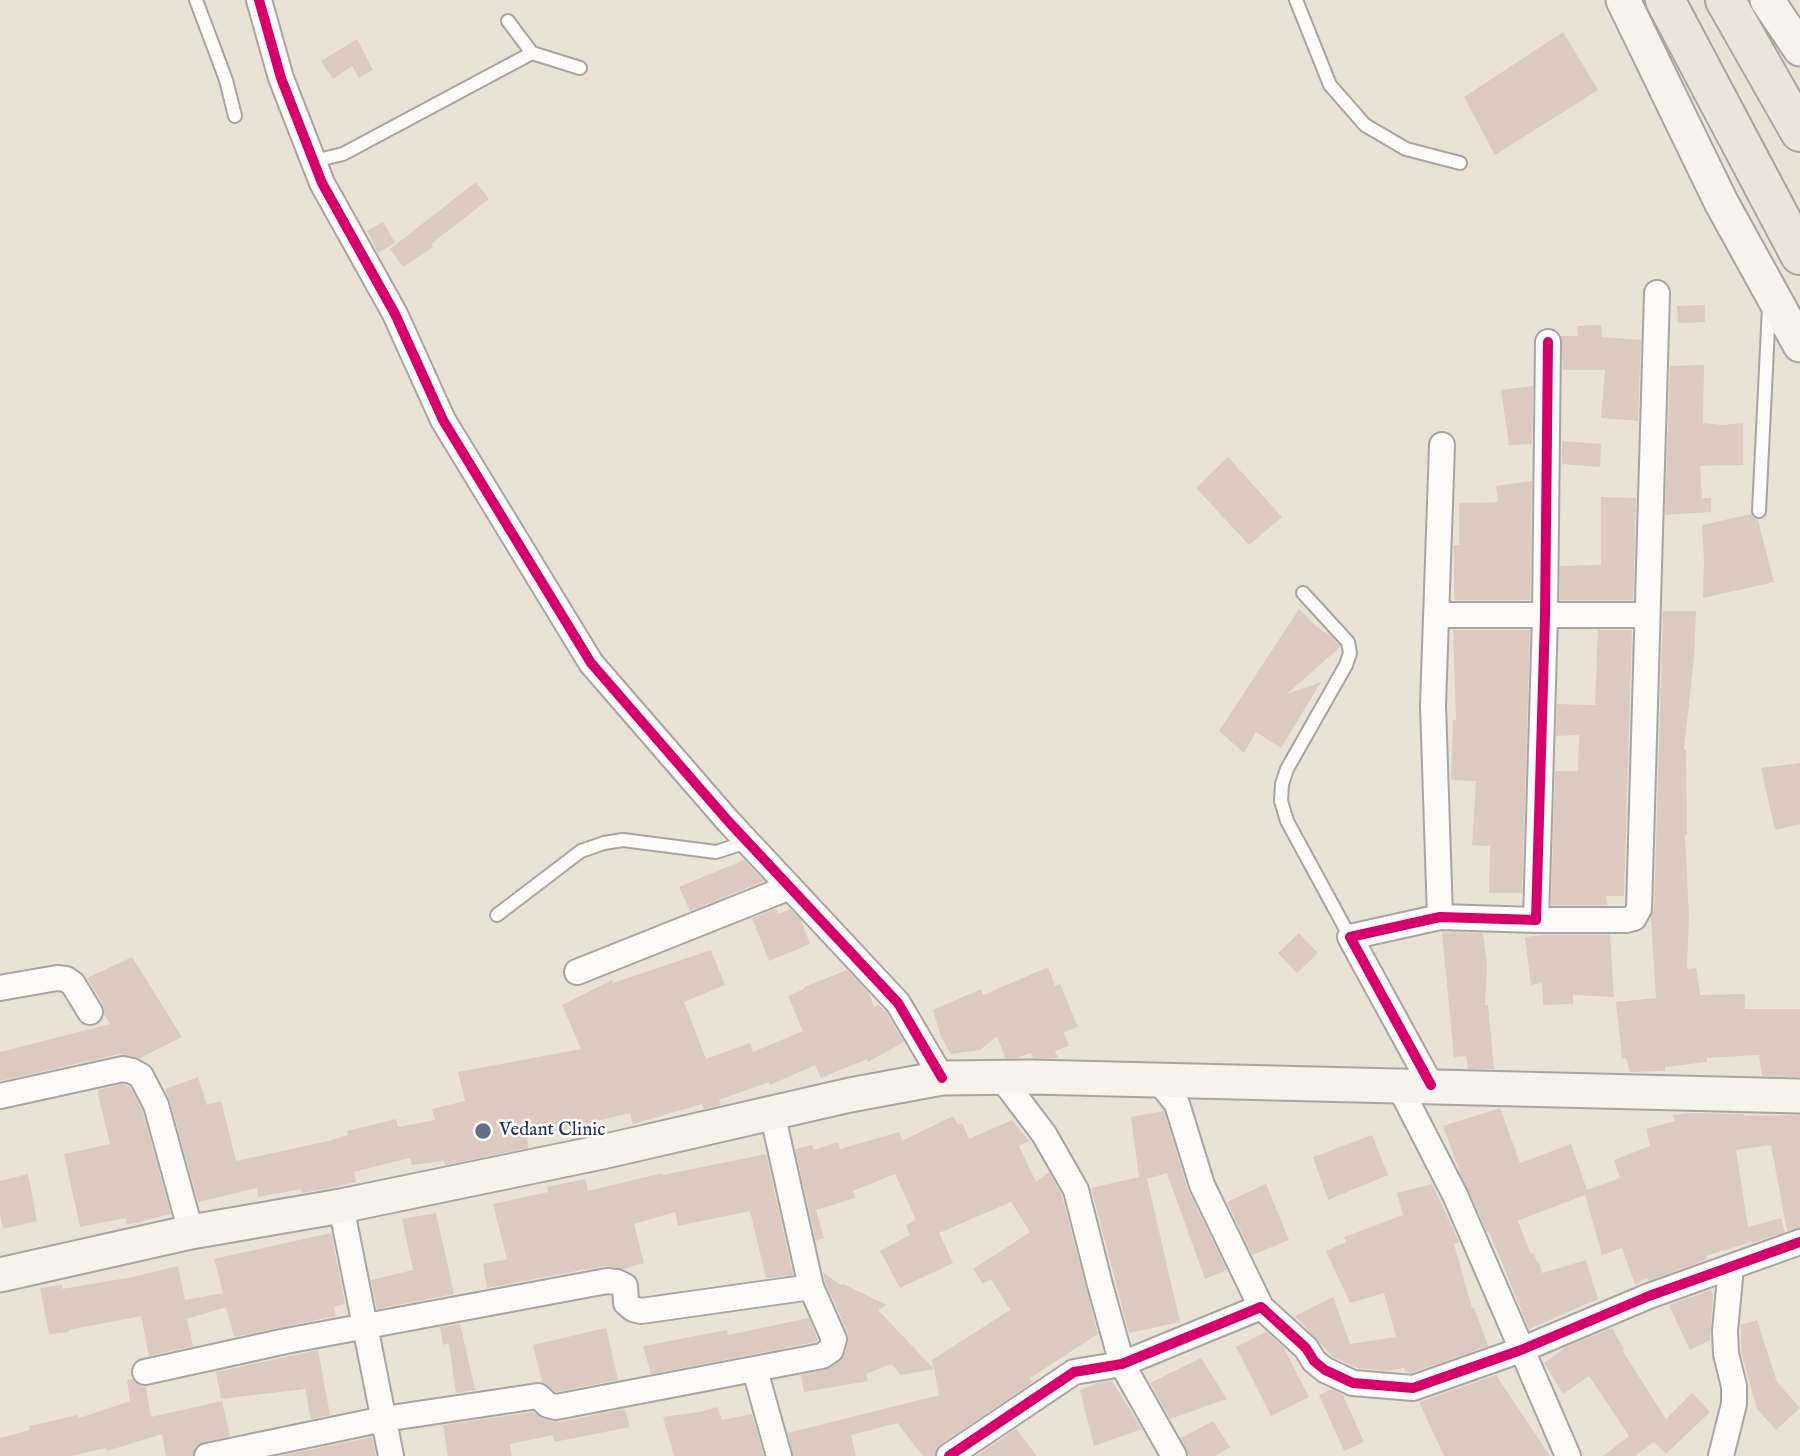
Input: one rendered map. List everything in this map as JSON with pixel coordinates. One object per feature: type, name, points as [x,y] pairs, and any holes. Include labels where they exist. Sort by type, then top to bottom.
[{"type":"highway","points":[[1665,0],[1800,255]]},
{"type":"highway","points":[[1725,0],[1800,132]]},
{"type":"main road","points":[[1623,0],[1721,202],[1800,345]]},
{"type":"main road","points":[[1767,0],[1800,49]]},
{"type":"main road","points":[[0,1275],[191,1232],[341,1206],[602,1152],[850,1094],[942,1078],[1000,1076],[1398,1084],[1800,1096]]},
{"type":"street","points":[[259,0],[281,78],[322,183],[395,313],[443,419],[591,663],[747,842],[898,1003],[942,1078]]},
{"type":"street","points":[[1431,1085],[1350,937],[1440,917],[1626,920],[1634,918],[1639,909],[1657,293]]},
{"type":"street","points":[[1535,920],[1545,616],[1548,342]]},
{"type":"street","points":[[1440,917],[1433,705],[1442,445]]},
{"type":"street","points":[[1437,615],[1647,615]]},
{"type":"street","points":[[577,972],[790,887]]},
{"type":"street","points":[[0,988],[57,978],[66,979],[73,984],[90,1013]]},
{"type":"street","points":[[0,1096],[123,1069],[141,1076],[156,1105],[191,1232]]},
{"type":"street","points":[[1000,1076],[1044,1134],[1076,1190],[1122,1364],[1174,1456]]},
{"type":"street","points":[[1157,1079],[1177,1104],[1202,1185],[1261,1307],[1306,1348],[1314,1361],[1325,1370],[1353,1382],[1413,1388],[1521,1350],[1649,1296],[1800,1242]]},
{"type":"street","points":[[1398,1084],[1455,1195],[1568,1456]]},
{"type":"street","points":[[207,1456],[384,1419],[538,1396],[548,1405],[556,1407],[822,1356],[831,1350],[834,1339],[811,1287],[772,1112]]},
{"type":"street","points":[[341,1206],[391,1456]]},
{"type":"street","points":[[1721,1456],[1734,1404],[1734,1386],[1724,1331],[1731,1266]]},
{"type":"street","points":[[145,1372],[286,1341],[607,1281],[625,1286],[626,1303],[641,1311],[811,1287]]},
{"type":"street","points":[[949,1456],[1074,1372],[1122,1364],[1261,1307]]},
{"type":"street","points":[[755,1370],[779,1456]]},
{"type":"lane","points":[[196,0],[226,79],[235,116]]},
{"type":"lane","points":[[1296,0],[1330,85],[1366,125],[1406,149],[1460,163]]},
{"type":"lane","points":[[508,21],[531,53],[580,68]]},
{"type":"lane","points":[[314,161],[343,154],[531,53]]},
{"type":"lane","points":[[1759,510],[1770,290]]},
{"type":"lane","points":[[1303,593],[1348,642],[1350,653],[1346,665],[1287,769],[1282,784],[1281,801],[1287,821],[1350,937]]},
{"type":"lane","points":[[498,915],[581,851],[604,843],[624,840],[716,852],[747,842]]},
{"type":"building","points":[[1563,32],[1598,90],[1495,155],[1464,97]]},
{"type":"building","points":[[357,39],[373,70],[359,78],[352,66],[333,79],[321,61]]},
{"type":"building","points":[[476,182],[489,199],[431,244],[433,247],[403,267],[390,249]]},
{"type":"building","points":[[383,222],[395,243],[378,253],[367,231]]},
{"type":"building","points":[[1705,305],[1705,322],[1678,323],[1677,306]]},
{"type":"building","points":[[1601,325],[1602,337],[1641,340],[1638,421],[1601,418],[1605,370],[1563,370],[1561,336],[1578,336],[1577,326]]},
{"type":"building","points":[[1704,365],[1703,423],[1743,423],[1743,465],[1700,466],[1702,498],[1711,498],[1711,512],[1665,515],[1670,366]]},
{"type":"building","points":[[1533,386],[1532,444],[1509,445],[1501,390]]},
{"type":"building","points":[[1562,441],[1601,444],[1600,467],[1562,464]]},
{"type":"building","points":[[1228,457],[1282,517],[1249,545],[1196,488]]},
{"type":"building","points":[[1532,481],[1530,600],[1454,600],[1454,545],[1459,545],[1459,503],[1498,502],[1496,486]]},
{"type":"building","points":[[1601,497],[1636,498],[1633,600],[1560,600],[1560,566],[1601,565]]},
{"type":"building","points":[[1751,514],[1758,520],[1774,582],[1703,598],[1702,525]]},
{"type":"building","points":[[1299,609],[1340,647],[1287,694],[1321,682],[1281,748],[1256,732],[1244,753],[1219,731]]},
{"type":"building","points":[[1663,611],[1696,611],[1684,750],[1689,918],[1687,969],[1696,968],[1700,995],[1745,994],[1745,1009],[1800,1009],[1800,1077],[1762,1076],[1759,1055],[1707,1058],[1707,1062],[1665,1067],[1665,1071],[1630,1072],[1626,1058],[1622,1058],[1616,1002],[1656,998],[1651,917],[1654,909]]},
{"type":"building","points":[[1453,630],[1530,630],[1522,893],[1489,893],[1490,846],[1472,845],[1476,781],[1451,780],[1453,720],[1456,720]]},
{"type":"building","points":[[1598,630],[1632,630],[1624,896],[1606,896],[1607,905],[1551,905],[1555,771],[1578,771],[1579,735],[1556,736],[1557,704],[1595,705]]},
{"type":"building","points":[[1800,763],[1800,824],[1775,830],[1761,768]]},
{"type":"building","points":[[744,860],[764,881],[690,911],[679,887]]},
{"type":"building","points":[[776,909],[778,914],[790,909],[801,920],[810,944],[769,961],[752,918]]},
{"type":"building","points":[[1442,932],[1483,933],[1487,964],[1485,1005],[1488,1005],[1494,1069],[1468,1069],[1466,1056],[1454,1057]]},
{"type":"building","points":[[1299,933],[1318,953],[1297,973],[1278,953]]},
{"type":"building","points":[[1610,935],[1614,997],[1573,995],[1573,1004],[1543,1005],[1542,983],[1531,985],[1525,937]]},
{"type":"building","points":[[711,950],[725,985],[684,1002],[706,1059],[750,1043],[753,1052],[803,1031],[788,996],[847,970],[869,993],[874,1007],[879,1005],[886,1012],[904,1042],[868,1062],[867,1059],[821,1078],[815,1065],[770,1085],[769,1082],[719,1100],[721,1105],[704,1109],[702,1104],[633,1124],[630,1113],[527,1138],[528,1148],[445,1165],[444,1161],[412,1165],[410,1158],[354,1172],[356,1182],[330,1188],[302,1193],[301,1189],[258,1197],[257,1188],[198,1202],[165,1089],[198,1077],[207,1105],[221,1101],[236,1161],[328,1141],[348,1135],[347,1131],[396,1119],[398,1127],[435,1120],[432,1109],[465,1101],[458,1072],[581,1049],[562,1005],[612,980],[613,983]]},
{"type":"building","points":[[132,957],[182,1037],[140,1058],[120,1054],[0,1081],[0,1052],[110,1024],[104,1014],[103,1004],[87,978]]},
{"type":"building","points":[[1049,969],[1055,986],[1060,984],[1078,1027],[1064,1032],[1069,1046],[1055,1051],[1058,1058],[1033,1058],[1031,1053],[1005,1058],[997,1036],[980,1050],[951,1054],[941,1037],[933,1010],[981,989],[983,995]]},
{"type":"building","points":[[123,1084],[130,1087],[142,1110],[171,1214],[127,1225],[126,1218],[80,1227],[64,1154],[110,1144],[97,1090]]},
{"type":"building","points":[[1500,1108],[1520,1163],[1571,1144],[1587,1190],[1620,1178],[1614,1160],[1650,1146],[1646,1129],[1675,1121],[1673,1115],[1800,1115],[1800,1228],[1787,1231],[1771,1145],[1736,1150],[1748,1227],[1781,1218],[1785,1232],[1752,1243],[1750,1237],[1751,1242],[1706,1256],[1707,1259],[1700,1262],[1635,1284],[1622,1248],[1602,1255],[1585,1195],[1518,1221],[1530,1253],[1534,1254],[1539,1262],[1542,1273],[1586,1260],[1598,1299],[1529,1329],[1489,1231],[1487,1232],[1459,1170],[1443,1126]]},
{"type":"building","points":[[1164,1111],[1188,1190],[1227,1270],[1205,1279],[1167,1173],[1147,1179],[1180,1322],[1129,1333],[1091,1188],[1139,1177],[1131,1117]]},
{"type":"building","points":[[953,1116],[958,1125],[962,1123],[969,1139],[1012,1120],[1029,1141],[1019,1146],[1036,1182],[1049,1172],[1062,1196],[1098,1334],[1030,1378],[1033,1382],[941,1444],[934,1456],[923,1456],[897,1423],[851,1435],[856,1456],[793,1456],[788,1433],[939,1395],[932,1360],[1010,1310],[991,1279],[983,1284],[973,1269],[1030,1232],[1011,1202],[939,1233],[953,1263],[900,1288],[880,1251],[910,1235],[906,1225],[916,1220],[895,1174],[853,1191],[855,1198],[816,1210],[824,1238],[816,1241],[795,1149],[812,1145],[814,1150],[838,1142],[840,1149],[899,1132],[902,1141]]},
{"type":"building","points":[[1372,1135],[1388,1175],[1328,1200],[1313,1157]]},
{"type":"building","points":[[766,1154],[793,1275],[766,1278],[750,1211],[678,1226],[675,1212],[634,1224],[644,1263],[623,1269],[604,1266],[487,1288],[483,1264],[507,1259],[493,1204],[548,1192],[547,1187],[585,1179],[588,1191],[663,1173]]},
{"type":"building","points":[[28,1174],[37,1221],[3,1229],[0,1181]]},
{"type":"building","points":[[1266,1184],[1289,1240],[1252,1255],[1227,1202]]},
{"type":"building","points":[[1432,1184],[1459,1242],[1454,1244],[1472,1308],[1474,1307],[1488,1346],[1411,1373],[1405,1372],[1404,1368],[1385,1371],[1357,1368],[1333,1357],[1295,1316],[1333,1297],[1350,1344],[1396,1337],[1384,1293],[1350,1303],[1326,1251],[1346,1242],[1344,1237],[1403,1215],[1397,1193]]},
{"type":"building","points":[[436,1213],[454,1294],[377,1309],[371,1280],[413,1270],[402,1219]]},
{"type":"building","points":[[331,1233],[345,1304],[334,1307],[336,1316],[234,1337],[226,1307],[187,1319],[193,1346],[149,1356],[141,1316],[49,1334],[40,1288],[62,1285],[62,1289],[178,1266],[185,1300],[223,1293],[214,1259]]},
{"type":"building","points":[[823,1272],[840,1285],[887,1305],[878,1310],[934,1369],[901,1375],[892,1364],[866,1374],[868,1381],[804,1392],[801,1375],[825,1370],[839,1362],[848,1343],[848,1333]]},
{"type":"building","points":[[1711,1290],[1710,1340],[1690,1350],[1669,1305]]},
{"type":"building","points":[[809,1318],[818,1340],[816,1342],[651,1374],[643,1346],[727,1330],[728,1335]]},
{"type":"building","points":[[1757,1320],[1777,1382],[1800,1408],[1776,1430],[1757,1409],[1741,1352],[1741,1325]]},
{"type":"building","points":[[460,1324],[475,1389],[481,1389],[456,1393],[449,1343],[443,1345],[440,1327]]},
{"type":"building","points":[[606,1328],[618,1380],[556,1392],[542,1382],[533,1345]]},
{"type":"building","points":[[1612,1328],[1624,1349],[1622,1350],[1666,1419],[1692,1393],[1710,1412],[1666,1454],[1654,1442],[1635,1456],[1603,1456],[1629,1436],[1589,1376],[1563,1394],[1544,1363],[1566,1347]]},
{"type":"building","points":[[1266,1332],[1284,1348],[1309,1397],[1271,1416],[1236,1347]]},
{"type":"building","points":[[318,1350],[330,1415],[311,1419],[305,1389],[221,1399],[216,1372]]},
{"type":"building","points":[[1201,1358],[1227,1399],[1170,1419],[1150,1383]]},
{"type":"building","points":[[1496,1375],[1550,1456],[1444,1456],[1419,1402]]},
{"type":"building","points":[[132,1379],[140,1386],[146,1387],[151,1417],[222,1401],[230,1436],[198,1445],[193,1456],[166,1456],[162,1434],[107,1451],[106,1448],[71,1456],[0,1456],[0,1438],[30,1430],[29,1426],[78,1415],[79,1418],[130,1401],[127,1380]]},
{"type":"building","points":[[1112,1381],[1142,1429],[1094,1446],[1080,1390],[1097,1383]]},
{"type":"building","points":[[1332,1389],[1343,1395],[1364,1442],[1344,1451],[1319,1395]]},
{"type":"building","points":[[718,1407],[722,1420],[752,1414],[764,1456],[674,1456],[663,1417]]},
{"type":"building","points":[[625,1409],[630,1427],[554,1442],[553,1435],[510,1444],[512,1456],[448,1456],[443,1425],[533,1412],[544,1419],[559,1422]]},
{"type":"building","points":[[1213,1421],[1230,1447],[1215,1456],[1189,1456],[1181,1438]]},
{"type":"building","points":[[1016,1429],[1037,1456],[976,1456]]},
{"type":"building","points":[[372,1437],[376,1456],[280,1456]]},
{"type":"cycle path","points":[[259,0],[281,78],[322,183],[395,314],[443,420],[591,663],[728,821],[898,1003],[942,1078]]},
{"type":"cycle path","points":[[1431,1085],[1350,937],[1440,917],[1536,920],[1545,616],[1548,342]]},
{"type":"cycle path","points":[[949,1456],[1074,1372],[1122,1364],[1261,1307],[1306,1348],[1314,1361],[1325,1370],[1353,1383],[1413,1388],[1521,1350],[1649,1296],[1800,1242]]},
{"type":"place","name":"Vedant Clinic","points":[[483,1131]]}]
